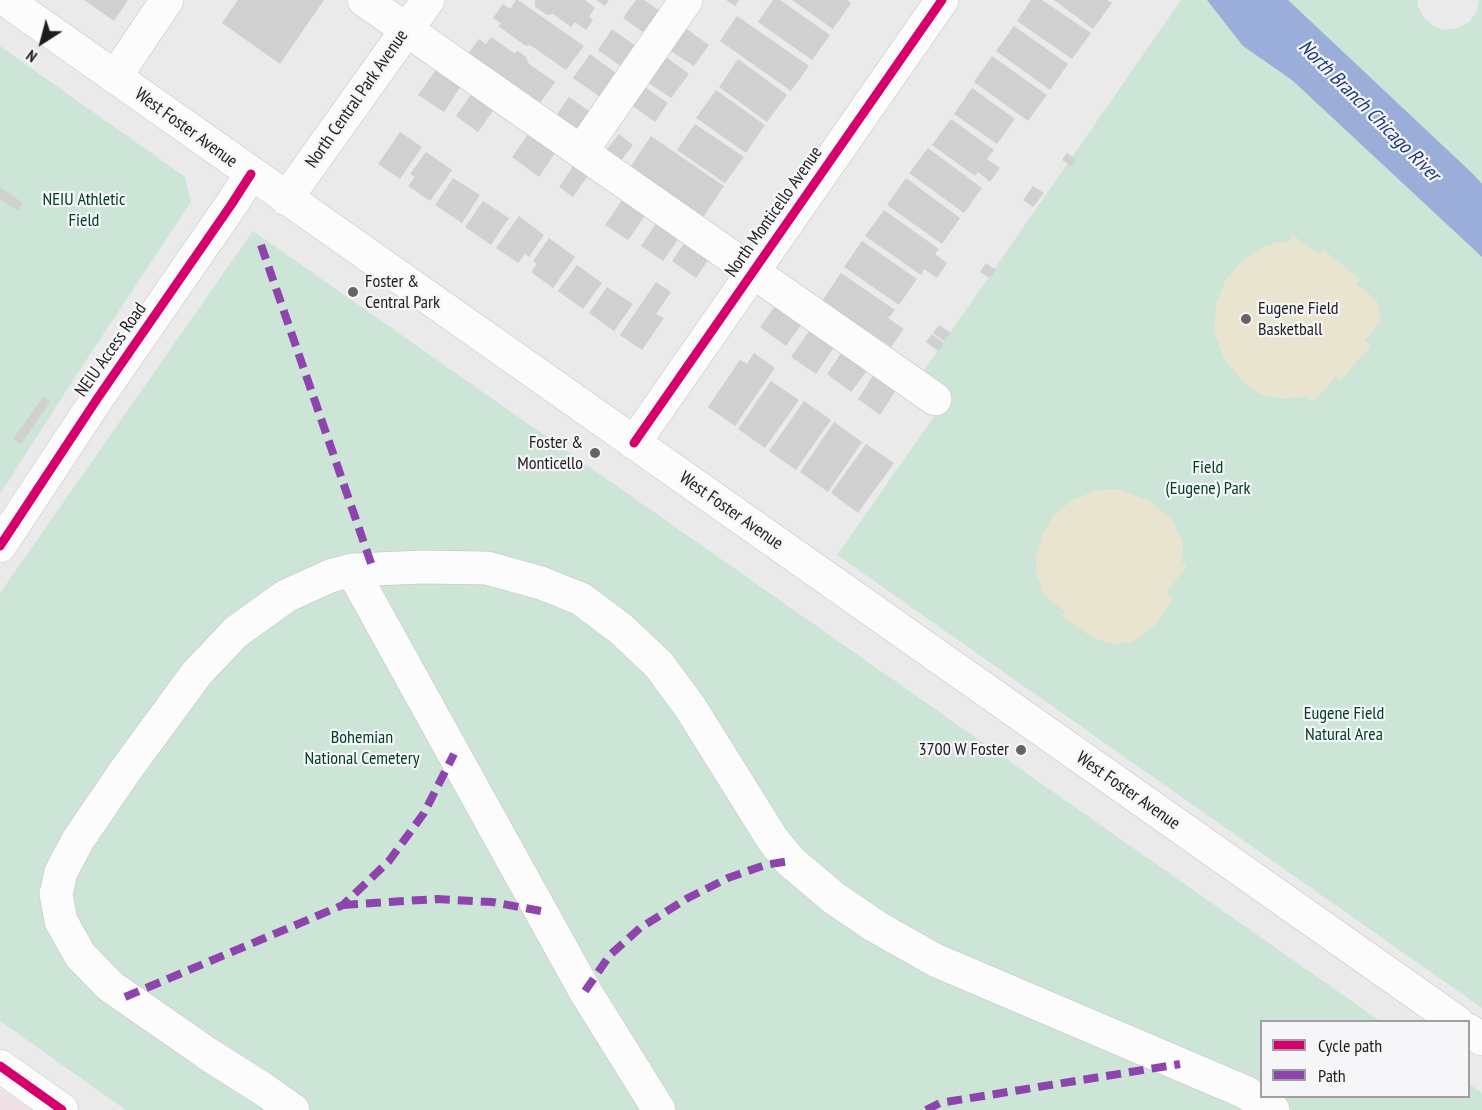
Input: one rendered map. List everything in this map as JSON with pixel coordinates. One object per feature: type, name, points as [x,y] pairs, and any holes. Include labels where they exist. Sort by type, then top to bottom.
[{"type":"main road","name":"West Foster Avenue","points":[[6,0],[1453,1020]]},
{"type":"main road","points":[[115,77],[167,0]]},
{"type":"main road","points":[[364,0],[935,399]]},
{"type":"main road","name":"North Central Park Avenue","points":[[286,199],[428,0]]},
{"type":"main road","points":[[581,152],[686,0]]},
{"type":"main road","name":"North Monticello Avenue","points":[[634,443],[942,0]]},
{"type":"main road","name":"NEIU Access Road","points":[[0,546],[97,399],[251,174]]},
{"type":"main road","points":[[293,1110],[110,986],[80,955],[61,921],[56,894],[62,872],[78,840],[125,771],[197,673],[236,632],[285,596],[330,576],[352,570],[422,567],[487,568],[541,583],[581,600],[621,629],[659,664],[690,707],[773,840],[790,861],[834,898],[875,926],[935,960],[1245,1092],[1273,1110]]},
{"type":"main road","points":[[352,570],[585,991],[659,1110]]},
{"type":"main road","points":[[0,1066],[62,1110]]},
{"type":"shaded area","points":[[0,1089],[31,1110],[0,1110]]},
{"type":"green space","name":"Field (Eugene) Park","points":[[1181,0],[1418,0],[1418,7],[1424,18],[1433,26],[1444,30],[1458,28],[1469,22],[1477,11],[1479,0],[1482,0],[1482,1008],[837,555],[945,401],[918,379]]},
{"type":"green space","name":"NEIU Athletic Field","points":[[0,46],[185,177],[191,202],[0,494]]},
{"type":"green space","name":"Bohemian National Cemetery","points":[[253,231],[1379,1020],[1260,1020],[1260,1098],[1470,1098],[1470,1085],[1482,1093],[1482,1110],[126,1110],[0,1021],[0,593]]},
{"type":"sand","points":[[1293,235],[1318,254],[1323,249],[1359,279],[1356,284],[1377,300],[1381,321],[1364,341],[1371,346],[1340,381],[1335,377],[1314,402],[1306,396],[1285,399],[1262,395],[1245,384],[1225,360],[1214,331],[1216,304],[1226,279],[1244,260],[1263,247],[1288,242]]},
{"type":"sand","points":[[1117,489],[1148,500],[1172,520],[1183,542],[1182,562],[1187,565],[1166,594],[1173,599],[1154,626],[1132,642],[1116,644],[1101,641],[1087,634],[1062,617],[1065,611],[1039,591],[1042,587],[1036,573],[1036,557],[1042,536],[1053,515],[1073,500],[1094,491]]},
{"type":"water","name":"North Branch Chicago River","points":[[1207,0],[1288,0],[1482,184],[1482,257],[1292,80],[1243,46]]},
{"type":"building","points":[[84,0],[128,0],[114,21]]},
{"type":"building","points":[[238,0],[324,0],[280,64],[222,23]]},
{"type":"building","points":[[516,0],[584,46],[566,70],[498,26],[501,23],[493,18],[503,4],[510,9]]},
{"type":"building","points":[[535,0],[585,0],[595,8],[589,17],[593,20],[586,30],[575,22],[571,27],[553,14],[547,15],[535,7]]},
{"type":"building","points":[[596,0],[609,0],[605,6]]},
{"type":"building","points":[[636,0],[644,0],[663,13],[647,35],[623,18]]},
{"type":"building","points":[[726,0],[739,0],[735,6]]},
{"type":"building","points":[[773,0],[780,0],[830,35],[812,60],[758,22]]},
{"type":"building","points":[[792,0],[847,0],[851,3],[833,29]]},
{"type":"building","points":[[1031,0],[1042,0],[1091,33],[1072,59],[1017,21]]},
{"type":"building","points":[[1054,0],[1107,0],[1112,3],[1093,29]]},
{"type":"building","points":[[737,16],[809,66],[791,91],[720,41]]},
{"type":"building","points":[[1014,26],[1068,64],[1050,90],[996,51]]},
{"type":"building","points":[[684,27],[709,45],[694,66],[669,50]]},
{"type":"building","points":[[612,29],[637,47],[622,67],[598,50]]},
{"type":"building","points":[[491,37],[514,53],[518,51],[526,57],[529,64],[555,82],[538,106],[467,55],[479,39],[486,44]]},
{"type":"building","points":[[590,54],[616,73],[600,97],[573,78]]},
{"type":"building","points":[[665,56],[689,74],[671,98],[647,82]]},
{"type":"building","points":[[992,56],[1047,95],[1028,121],[974,82]]},
{"type":"building","points":[[738,59],[787,95],[767,122],[719,87]]},
{"type":"building","points":[[437,68],[461,86],[444,112],[418,95]]},
{"type":"building","points":[[643,86],[668,103],[655,122],[630,104]]},
{"type":"building","points":[[972,88],[1015,119],[997,144],[954,114]]},
{"type":"building","points":[[716,90],[765,125],[746,153],[696,118]]},
{"type":"building","points":[[473,92],[495,108],[478,132],[456,116]]},
{"type":"building","points":[[569,97],[592,113],[578,132],[556,116]]},
{"type":"building","points":[[951,119],[994,150],[987,159],[1000,168],[990,182],[978,172],[975,176],[932,145]]},
{"type":"building","points":[[695,124],[744,157],[725,183],[677,150]]},
{"type":"building","points":[[400,132],[422,147],[400,179],[378,164]]},
{"type":"building","points":[[529,133],[555,153],[539,177],[512,157]]},
{"type":"building","points":[[619,134],[633,145],[620,162],[606,150]]},
{"type":"building","points":[[651,136],[724,186],[701,220],[629,169]]},
{"type":"building","points":[[928,148],[982,188],[964,213],[909,173]]},
{"type":"building","points":[[426,152],[452,170],[430,201],[408,186],[415,177],[410,174]]},
{"type":"building","points":[[1067,153],[1076,160],[1071,166],[1062,160]]},
{"type":"building","points":[[576,162],[590,173],[573,197],[559,187]]},
{"type":"building","points":[[453,178],[480,195],[462,223],[435,205]]},
{"type":"building","points":[[906,178],[960,218],[942,244],[887,205]]},
{"type":"building","points":[[1033,186],[1044,193],[1033,207],[1023,200]]},
{"type":"building","points":[[0,187],[23,203],[18,211],[0,199]]},
{"type":"building","points":[[622,200],[645,216],[628,240],[605,225]]},
{"type":"building","points":[[483,201],[509,218],[491,245],[465,227]]},
{"type":"building","points":[[884,210],[939,249],[935,254],[947,263],[937,278],[924,269],[921,275],[865,236]]},
{"type":"building","points":[[519,216],[544,235],[529,257],[525,254],[518,263],[496,248]]},
{"type":"building","points":[[657,222],[679,238],[663,261],[641,246]]},
{"type":"building","points":[[549,238],[575,257],[553,288],[531,272],[537,264],[533,261]]},
{"type":"building","points":[[687,239],[711,256],[696,278],[672,261]]},
{"type":"building","points":[[862,241],[917,279],[899,305],[844,267]]},
{"type":"building","points":[[986,263],[996,270],[990,278],[980,272]]},
{"type":"building","points":[[577,265],[602,283],[583,309],[558,291]]},
{"type":"building","points":[[841,273],[895,310],[888,318],[904,329],[891,347],[864,329],[860,335],[822,301]]},
{"type":"building","points":[[656,282],[671,292],[656,314],[664,318],[642,350],[620,335]]},
{"type":"building","points":[[607,287],[633,304],[614,331],[589,313]]},
{"type":"building","points":[[778,302],[804,321],[786,346],[760,327]]},
{"type":"building","points":[[939,325],[951,333],[944,341],[933,333]]},
{"type":"building","points":[[810,330],[835,346],[816,374],[791,357]]},
{"type":"building","points":[[932,334],[944,343],[938,351],[926,342]]},
{"type":"building","points":[[842,352],[867,371],[851,392],[827,374]]},
{"type":"building","points":[[754,353],[775,368],[735,426],[708,407],[740,360],[747,364]]},
{"type":"building","points":[[874,374],[896,390],[880,415],[858,399]]},
{"type":"building","points":[[771,381],[799,400],[765,448],[738,429]]},
{"type":"building","points":[[43,397],[50,402],[21,444],[13,439]]},
{"type":"building","points":[[804,401],[831,420],[796,470],[769,451]]},
{"type":"building","points":[[834,422],[862,442],[828,492],[800,472]]},
{"type":"building","points":[[866,444],[894,463],[858,513],[831,493]]},
{"type":"marked path","points":[[261,245],[373,569]]},
{"type":"marked path","points":[[125,997],[343,905],[389,861],[424,813],[454,754]]},
{"type":"marked path","points":[[585,991],[610,955],[640,928],[688,898],[728,878],[765,865],[790,861]]},
{"type":"marked path","points":[[343,905],[437,899],[492,902],[541,911]]},
{"type":"marked path","points":[[926,1110],[940,1103],[1180,1064]]},
{"type":"cycle path","points":[[634,443],[942,0]]},
{"type":"cycle path","points":[[0,546],[97,399],[251,174]]},
{"type":"cycle path","points":[[0,1066],[62,1110]]},
{"type":"place","name":"Foster & Central Park","points":[[353,292]]},
{"type":"place","name":"Eugene Field Basketball","points":[[1246,319]]},
{"type":"place","name":"Foster & Monticello","points":[[595,453]]},
{"type":"place","name":"3700 W Foster","points":[[1021,750]]},
{"type":"park label","name":"Eugene Field Natural Area","points":[[1344,724]]}]
